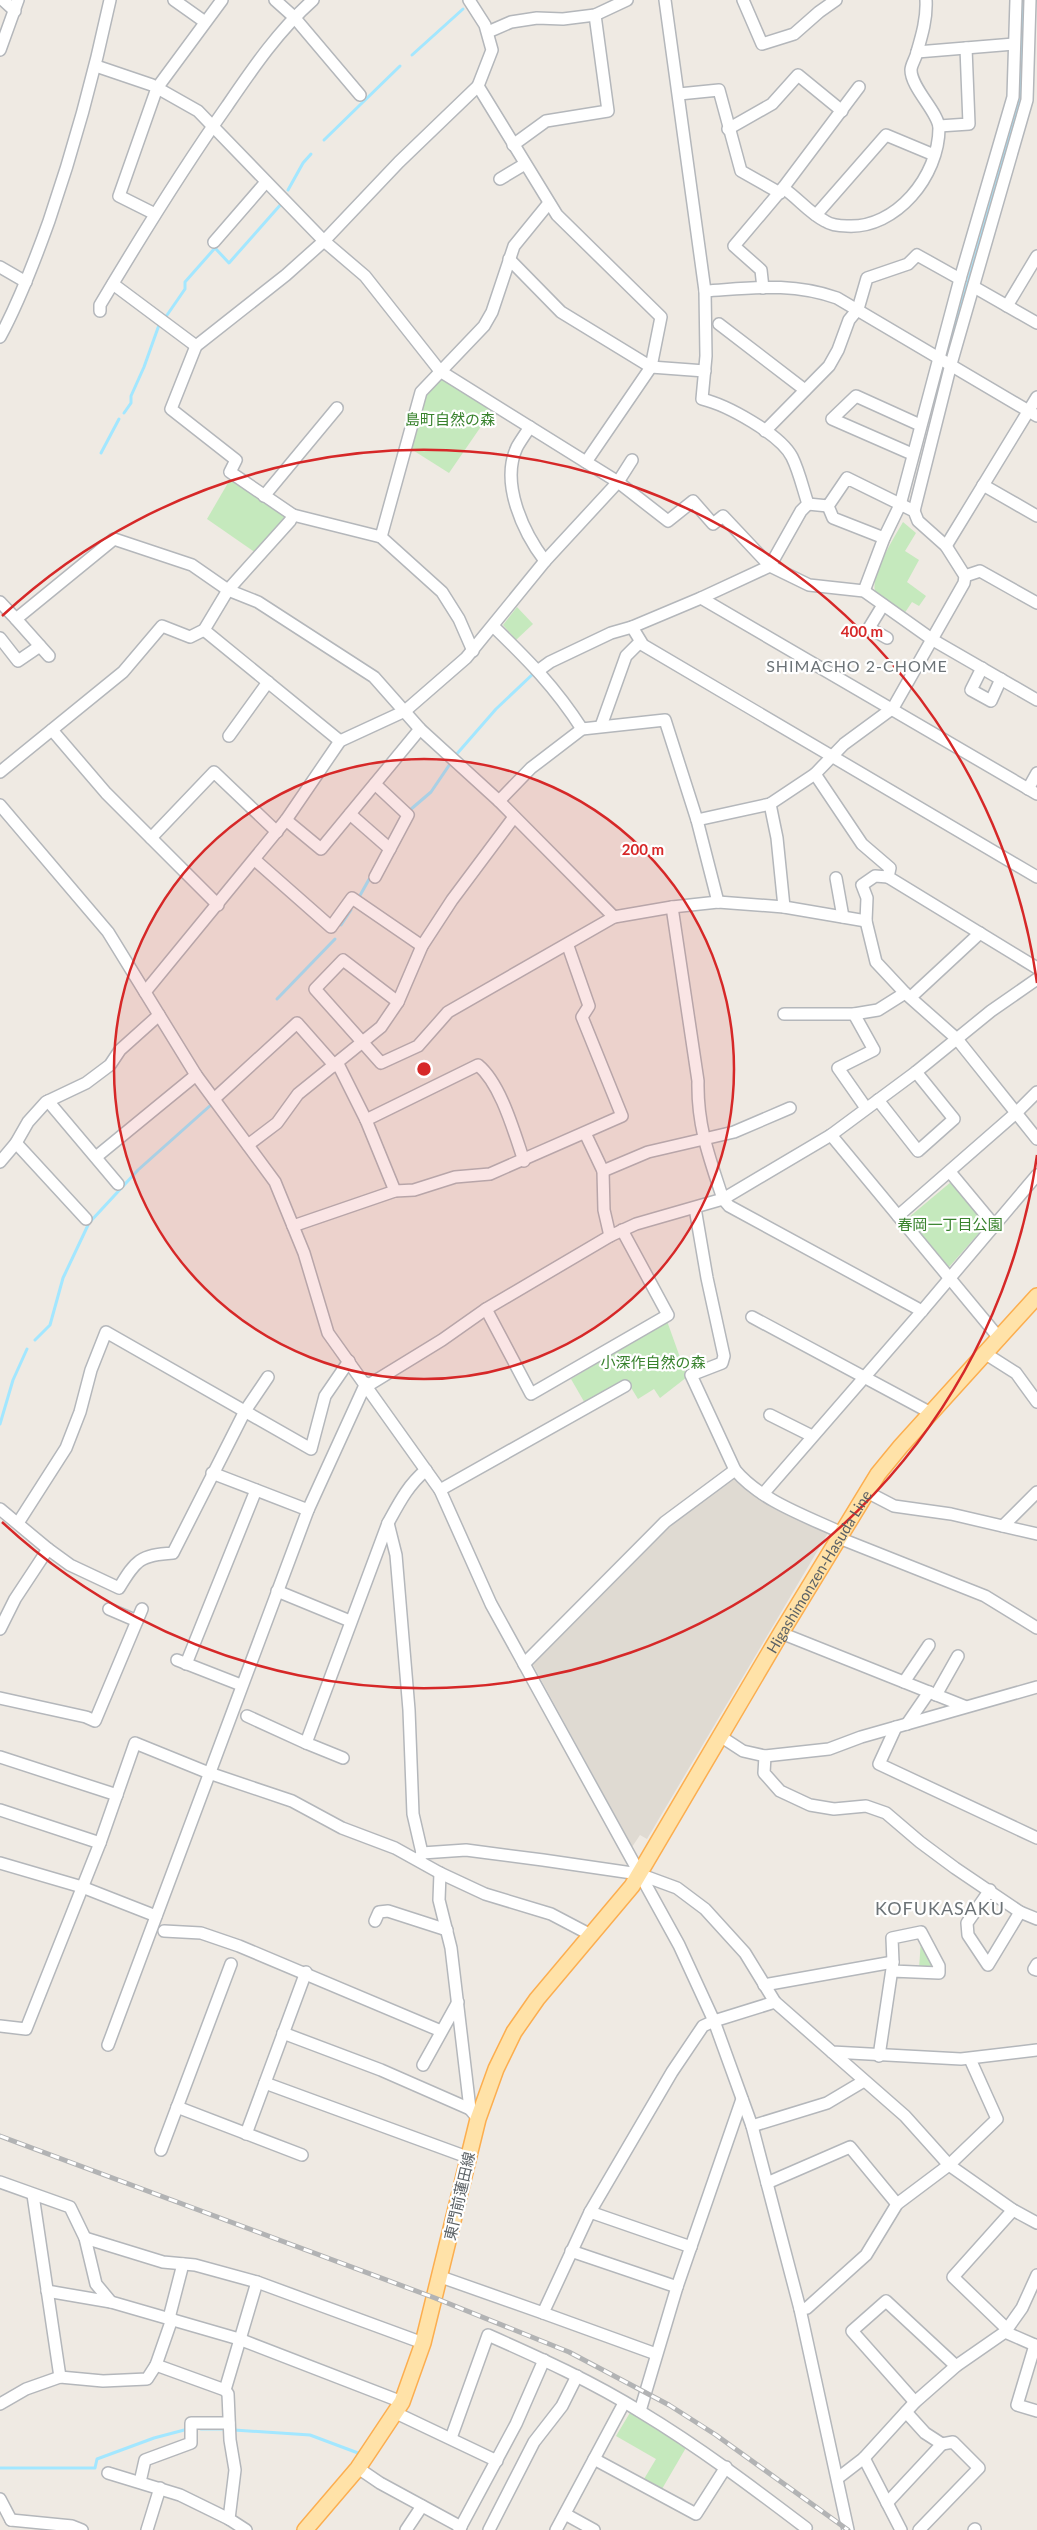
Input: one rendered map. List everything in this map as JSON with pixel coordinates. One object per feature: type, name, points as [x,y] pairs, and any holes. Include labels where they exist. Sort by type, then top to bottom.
[{"type":"main road","name":"Higashimonzen-Hasuda Line","points":[[639,1874],[781,1633],[867,1492],[894,1453],[1000,1339],[1037,1296]]},
{"type":"main road","name":"東門前蓮田線","points":[[305,2530],[358,2468],[399,2408],[423,2343],[440,2277],[467,2157],[474,2114],[514,2032],[537,1999],[626,1896],[639,1874]]},
{"type":"street","points":[[0,50],[17,5],[3,0]]},
{"type":"street","points":[[0,337],[26,282],[61,186],[96,66],[110,0]]},
{"type":"street","points":[[174,0],[206,22]]},
{"type":"street","points":[[154,214],[119,196],[157,88],[222,0]]},
{"type":"street","points":[[275,0],[294,17],[360,95]]},
{"type":"street","points":[[100,311],[100,306],[154,214],[212,127],[268,47],[294,17],[313,0]]},
{"type":"street","points":[[469,0],[488,32],[492,50],[478,86],[399,162],[324,241],[286,275],[196,346],[171,409],[236,460],[230,472],[293,515],[381,537],[442,592],[460,618],[473,651]]},
{"type":"street","points":[[488,32],[511,22],[537,18],[563,19],[595,15],[627,0]]},
{"type":"street","points":[[665,0],[705,291],[705,370],[702,399],[733,410],[765,431],[791,455],[808,504]]},
{"type":"street","points":[[744,0],[762,44],[794,34],[836,0]]},
{"type":"street","points":[[679,94],[719,90],[728,129],[741,171],[781,190],[825,222],[860,227],[874,224],[893,214],[911,197],[934,155],[939,126],[916,86],[911,70],[926,16],[926,0]]},
{"type":"street","points":[[864,592],[884,538],[900,505],[938,357],[1013,97],[1016,0]]},
{"type":"street","points":[[696,820],[770,804],[815,774],[844,744],[893,708],[964,584],[965,576],[946,546],[918,521],[914,511],[951,364],[1027,100],[1033,27],[1030,0]]},
{"type":"street","points":[[513,145],[546,121],[608,111],[595,15]]},
{"type":"street","points":[[917,52],[1014,44]]},
{"type":"street","points":[[939,126],[969,124],[966,48]]},
{"type":"street","points":[[96,66],[157,88],[198,111],[324,241],[365,276],[440,371],[618,482],[668,521],[693,501],[713,524],[723,516],[770,566],[809,585],[864,592],[933,640],[1037,700]]},
{"type":"street","points":[[728,129],[772,104],[798,75],[842,110]]},
{"type":"street","points":[[478,86],[557,215],[661,317],[652,367],[586,462]]},
{"type":"street","points":[[763,288],[761,270],[734,246],[781,190],[859,87]]},
{"type":"street","points":[[1027,100],[1037,106]]},
{"type":"street","points":[[816,215],[886,135],[934,155]]},
{"type":"street","points":[[500,179],[525,164]]},
{"type":"street","points":[[214,242],[266,182]]},
{"type":"street","points":[[381,537],[422,392],[484,326],[492,312],[514,246],[550,203]]},
{"type":"street","points":[[765,431],[828,366],[838,350],[849,320],[858,309],[867,278],[908,264],[917,254],[960,279]]},
{"type":"street","points":[[1007,306],[1037,256]]},
{"type":"street","points":[[509,260],[562,312],[652,367],[705,370]]},
{"type":"street","points":[[0,267],[26,282]]},
{"type":"street","points":[[113,284],[196,346]]},
{"type":"street","points":[[974,287],[1037,324]]},
{"type":"street","points":[[705,291],[804,288],[837,298],[1033,414]]},
{"type":"street","points":[[719,324],[805,390]]},
{"type":"street","points":[[912,454],[832,419],[856,396],[920,425]]},
{"type":"street","points":[[946,546],[982,485],[1033,414],[1037,398]]},
{"type":"street","points":[[264,496],[337,408]]},
{"type":"street","points":[[530,427],[517,448],[512,476],[516,508],[522,524],[532,543],[545,561]]},
{"type":"street","points":[[145,992],[277,832],[340,741],[405,711],[473,651],[545,561],[618,482],[632,460]]},
{"type":"street","points":[[828,506],[847,478],[914,511]]},
{"type":"street","points":[[982,485],[1037,516]]},
{"type":"street","points":[[808,504],[828,506]]},
{"type":"street","points":[[539,670],[550,662],[602,637],[632,627],[701,598],[770,566],[801,511],[808,504]]},
{"type":"street","points":[[828,506],[833,518],[884,538]]},
{"type":"street","points":[[0,772],[123,672],[162,626],[190,637],[204,630],[228,590],[290,521],[293,515]]},
{"type":"street","points":[[16,619],[114,539],[192,566],[228,590],[258,602],[368,672],[420,729],[499,801],[614,917]]},
{"type":"street","points":[[965,576],[980,571],[1037,603]]},
{"type":"street","points":[[701,598],[893,708],[1032,792],[1037,773]]},
{"type":"street","points":[[0,602],[49,656]]},
{"type":"street","points":[[883,605],[869,628],[887,638]]},
{"type":"street","points":[[493,626],[539,670],[563,700],[582,729]]},
{"type":"street","points":[[632,627],[640,642],[1037,877]]},
{"type":"street","points":[[204,630],[340,741]]},
{"type":"street","points":[[0,638],[18,661],[40,646]]},
{"type":"street","points":[[601,726],[626,656],[640,642]]},
{"type":"street","points":[[982,668],[971,690],[991,702],[1001,679]]},
{"type":"street","points":[[229,736],[268,682]]},
{"type":"street","points":[[499,801],[531,768],[582,729],[665,720],[696,820],[718,902]]},
{"type":"street","points":[[286,820],[321,849],[420,729]]},
{"type":"street","points":[[52,730],[106,793],[218,905]]},
{"type":"street","points":[[151,838],[214,772],[277,832]]},
{"type":"street","points":[[815,774],[862,844],[890,868],[888,877]]},
{"type":"street","points":[[375,784],[408,815],[375,877]]},
{"type":"street","points":[[770,804],[777,838],[784,907]]},
{"type":"street","points":[[0,805],[108,932],[196,1075],[275,1182],[293,1226],[328,1333],[367,1385],[440,1490],[490,1604],[679,1945],[714,2021],[752,2126],[800,2309],[848,2530]]},
{"type":"street","points":[[350,814],[390,849]]},
{"type":"street","points":[[248,1145],[277,1123],[298,1094],[337,1065],[381,1027],[398,1002],[422,946],[452,900],[514,816]]},
{"type":"street","points":[[255,860],[331,927],[352,898],[422,946]]},
{"type":"street","points":[[1037,968],[888,877],[874,876],[862,885],[866,898],[866,920],[876,962],[908,995],[957,1039],[1037,1139]]},
{"type":"street","points":[[836,878],[842,917]]},
{"type":"street","points":[[398,1002],[342,960],[315,989],[381,1064],[418,1046],[448,1012],[568,946],[614,917],[672,907],[718,902],[784,907],[866,920]]},
{"type":"street","points":[[672,907],[698,1081],[698,1109],[704,1141],[723,1199],[729,1206],[922,1312]]},
{"type":"street","points":[[784,1014],[854,1014],[878,1010],[908,995],[980,933]]},
{"type":"street","points":[[293,1226],[395,1191],[414,1190],[455,1177],[490,1174],[622,1116],[582,1017],[589,1006],[568,946]]},
{"type":"street","points":[[108,2045],[308,1510],[367,1385],[442,1340],[486,1309],[610,1236],[622,1230],[723,1199],[831,1135],[916,1072],[991,1011],[1037,979]]},
{"type":"street","points":[[854,1014],[874,1050],[838,1068],[866,1108]]},
{"type":"street","points":[[0,1162],[16,1143],[28,1122],[48,1101],[86,1083],[110,1065],[120,1050],[159,1016]]},
{"type":"street","points":[[214,1099],[297,1023],[337,1065],[366,1120],[395,1191]]},
{"type":"street","points":[[366,1120],[478,1065],[488,1072],[508,1116],[524,1160]]},
{"type":"street","points":[[878,1100],[918,1151],[954,1119],[916,1072]]},
{"type":"street","points":[[96,1157],[196,1075]]},
{"type":"street","points":[[898,1216],[950,1172],[1037,1092]]},
{"type":"street","points":[[48,1101],[118,1184]]},
{"type":"street","points":[[604,1171],[648,1152],[704,1141],[734,1132],[790,1108]]},
{"type":"street","points":[[585,1133],[604,1171],[604,1210],[610,1236]]},
{"type":"street","points":[[831,1135],[1000,1339]]},
{"type":"street","points":[[16,1143],[86,1219]]},
{"type":"street","points":[[950,1172],[994,1225]]},
{"type":"street","points":[[762,1494],[922,1312],[949,1277],[1037,1175]]},
{"type":"street","points":[[695,1208],[707,1278],[724,1356],[722,1363],[691,1375],[735,1470],[742,1479],[762,1494],[840,1536],[985,1596],[1037,1628]]},
{"type":"street","points":[[486,1309],[532,1394],[668,1315],[622,1230]]},
{"type":"street","points":[[752,1317],[931,1414]]},
{"type":"street","points":[[18,1523],[66,1448],[80,1412],[91,1370],[106,1332],[311,1449],[325,1396],[349,1361]]},
{"type":"street","points":[[986,1354],[1016,1373],[1037,1402]]},
{"type":"street","points":[[0,1509],[70,1565],[119,1588],[132,1566],[141,1559],[154,1554],[173,1553],[245,1411],[268,1377]]},
{"type":"street","points":[[440,1490],[625,1386]]},
{"type":"street","points":[[770,1415],[812,1436]]},
{"type":"street","points":[[306,1743],[388,1523],[405,1492],[413,1481],[426,1470]]},
{"type":"street","points":[[524,1664],[665,1522],[735,1470]]},
{"type":"street","points":[[212,1473],[308,1510]]},
{"type":"street","points":[[241,1685],[181,1662],[256,1490]]},
{"type":"street","points":[[867,1492],[894,1506],[951,1514],[1037,1534]]},
{"type":"street","points":[[1002,1526],[1037,1492]]},
{"type":"street","points":[[388,1523],[396,1555],[409,1710],[413,1814],[420,1857]]},
{"type":"street","points":[[1,1620],[48,1549]]},
{"type":"street","points":[[278,1591],[350,1621]]},
{"type":"street","points":[[0,1698],[86,1717],[95,1722],[142,1608]]},
{"type":"street","points":[[109,1609],[137,1621]]},
{"type":"street","points":[[781,1633],[964,1706]]},
{"type":"street","points":[[904,1682],[929,1645]]},
{"type":"street","points":[[958,1656],[932,1693],[902,1726],[879,1764],[1037,1838]]},
{"type":"street","points":[[720,1736],[743,1751],[765,1756],[829,1749],[964,1706],[1037,1687]]},
{"type":"street","points":[[247,1716],[343,1758]]},
{"type":"street","points":[[0,2026],[26,2029],[100,1844],[135,1743],[209,1773],[292,1801],[342,1828],[420,1857],[440,1874],[485,1894],[551,1914],[592,1935]]},
{"type":"street","points":[[765,1756],[764,1773],[780,1791],[810,1806],[834,1809],[866,1806],[876,1808],[886,1813],[955,1868],[1020,1912],[1037,1919]]},
{"type":"street","points":[[0,1757],[117,1795]]},
{"type":"street","points":[[0,1810],[100,1844]]},
{"type":"street","points":[[420,1857],[466,1850],[639,1874],[677,1888],[705,1909],[744,1953],[775,2002],[905,2116],[949,2166],[1013,2210],[1037,2223]]},
{"type":"street","points":[[0,1863],[82,1888],[156,1916]]},
{"type":"street","points":[[440,1874],[439,1900],[451,1948],[474,2114]]},
{"type":"street","points":[[990,1890],[967,1923],[968,1936],[988,1965],[1020,1912]]},
{"type":"street","points":[[375,1921],[380,1912],[388,1911],[446,1930]]},
{"type":"street","points":[[164,1931],[201,1932],[306,1972],[441,2031]]},
{"type":"street","points":[[764,1985],[892,1967],[939,1973],[939,1966],[921,1932],[892,1938],[892,1967],[879,2056]]},
{"type":"street","points":[[162,2150],[231,1964]]},
{"type":"street","points":[[1037,1964],[1034,1969],[1037,1970]]},
{"type":"street","points":[[246,2134],[306,1972]]},
{"type":"street","points":[[423,2065],[458,2002]]},
{"type":"street","points":[[543,2313],[590,2212],[672,2072],[703,2026],[775,2002]]},
{"type":"street","points":[[283,2033],[381,2070],[474,2114]]},
{"type":"street","points":[[832,2052],[879,2056],[970,2058],[1037,2050]]},
{"type":"street","points":[[800,2309],[807,2308],[866,2255],[897,2204],[949,2166],[997,2119],[970,2058]]},
{"type":"street","points":[[752,2126],[827,2103],[864,2081]]},
{"type":"street","points":[[265,2083],[467,2157]]},
{"type":"street","points":[[640,2411],[677,2287],[742,2099]]},
{"type":"street","points":[[177,2107],[302,2154]]},
{"type":"street","points":[[767,2183],[850,2147],[897,2204]]},
{"type":"street","points":[[0,2182],[70,2207],[85,2238],[96,2284],[111,2302]]},
{"type":"street","points":[[33,2195],[60,2377]]},
{"type":"street","points":[[1013,2210],[953,2277],[1006,2330],[1036,2345],[1017,2405],[1037,2411]]},
{"type":"street","points":[[590,2212],[691,2247]]},
{"type":"street","points":[[85,2238],[163,2262],[195,2265],[257,2282],[423,2343]]},
{"type":"street","points":[[571,2251],[677,2287]]},
{"type":"street","points":[[0,2404],[26,2389],[60,2377],[103,2380],[147,2379],[156,2365],[171,2318],[183,2264]]},
{"type":"street","points":[[838,2478],[864,2458],[915,2402],[956,2366],[1006,2330],[1022,2308],[1037,2275]]},
{"type":"street","points":[[440,2277],[656,2354]]},
{"type":"street","points":[[225,2390],[257,2282]]},
{"type":"street","points":[[47,2291],[111,2302],[239,2339],[399,2408],[496,2461]]},
{"type":"street","points":[[915,2402],[852,2332],[886,2301],[956,2366]]},
{"type":"street","points":[[451,2438],[488,2335],[577,2376],[640,2411],[726,2467],[806,2528],[805,2530]]},
{"type":"street","points":[[358,2468],[380,2483],[460,2528],[516,2424],[544,2360]]},
{"type":"street","points":[[156,2365],[225,2390],[228,2394],[230,2440],[235,2470],[229,2520]]},
{"type":"street","points":[[489,2530],[534,2442],[562,2406],[577,2376]]},
{"type":"street","points":[[556,2530],[624,2403]]},
{"type":"street","points":[[906,2412],[925,2433],[942,2444]]},
{"type":"street","points":[[140,2482],[145,2460],[191,2443],[191,2423],[229,2423]]},
{"type":"street","points":[[887,2503],[942,2444],[953,2442],[979,2468],[919,2530]]},
{"type":"street","points":[[864,2458],[901,2530]]},
{"type":"street","points":[[594,2459],[696,2514],[726,2467]]},
{"type":"street","points":[[108,2473],[180,2495],[246,2530]]},
{"type":"street","points":[[147,2530],[160,2488]]},
{"type":"street","points":[[0,2499],[9,2525],[72,2526],[82,2530]]},
{"type":"street","points":[[406,2530],[422,2506]]},
{"type":"street","points":[[564,2514],[594,2530]]},
{"type":"shaded area","points":[[732,1476],[767,1503],[828,1533],[647,1839],[640,1835],[632,1847],[532,1663],[636,1557],[696,1502]]},
{"type":"green space","name":"島町自然の森","points":[[440,375],[493,409],[449,473],[411,449],[426,391]]},
{"type":"green space","points":[[232,476],[288,515],[288,521],[256,553],[207,519]]},
{"type":"green space","points":[[903,522],[916,533],[905,551],[919,560],[907,582],[926,596],[919,606],[912,602],[904,614],[881,600],[876,594],[875,587],[879,568]]},
{"type":"green space","points":[[517,607],[533,624],[516,640],[503,625]]},
{"type":"green space","name":"春岡一丁目公園","points":[[951,1182],[987,1224],[949,1267],[908,1218]]},
{"type":"green space","name":"小深作自然の森","points":[[667,1321],[687,1377],[660,1398],[654,1389],[638,1399],[627,1381],[586,1405],[571,1379]]},
{"type":"green space","points":[[921,1939],[936,1966],[933,1970],[919,1969]]},
{"type":"green space","points":[[631,2411],[687,2446],[662,2489],[644,2479],[656,2459],[616,2436]]},
{"type":"waterway","points":[[946,359],[1019,104],[1024,0]]},
{"type":"waterway","points":[[412,55],[463,9]]},
{"type":"waterway","points":[[324,140],[400,66]]},
{"type":"waterway","points":[[288,190],[303,163],[311,154]]},
{"type":"waterway","points":[[165,318],[185,289],[185,282],[215,248],[229,263],[282,203]]},
{"type":"waterway","points":[[124,413],[131,403],[131,396],[159,325]]},
{"type":"waterway","points":[[932,404],[944,365]]},
{"type":"waterway","points":[[101,453],[119,419]]},
{"type":"waterway","points":[[455,756],[496,709],[535,672]]},
{"type":"waterway","points":[[410,810],[431,792],[452,761]]},
{"type":"waterway","points":[[358,899],[372,874]]},
{"type":"waterway","points":[[341,925],[351,910]]},
{"type":"waterway","points":[[277,999],[335,939]]},
{"type":"waterway","points":[[35,1340],[50,1325],[63,1278],[89,1223],[138,1170],[212,1104]]},
{"type":"waterway","points":[[0,1424],[13,1380],[27,1349]]},
{"type":"waterway","points":[[0,2468],[95,2468],[97,2459],[154,2438],[188,2429]]},
{"type":"waterway","points":[[201,2429],[223,2429]]},
{"type":"waterway","points":[[234,2430],[310,2435],[358,2453]]},
{"type":"railway","points":[[0,2136],[435,2298],[569,2352],[669,2405],[716,2435],[848,2530]]},
{"type":"district","name":"SHIMACHO 2-CHOME","points":[[857,665]]},
{"type":"district","name":"KOFUKASAKU","points":[[940,1908]]}]
